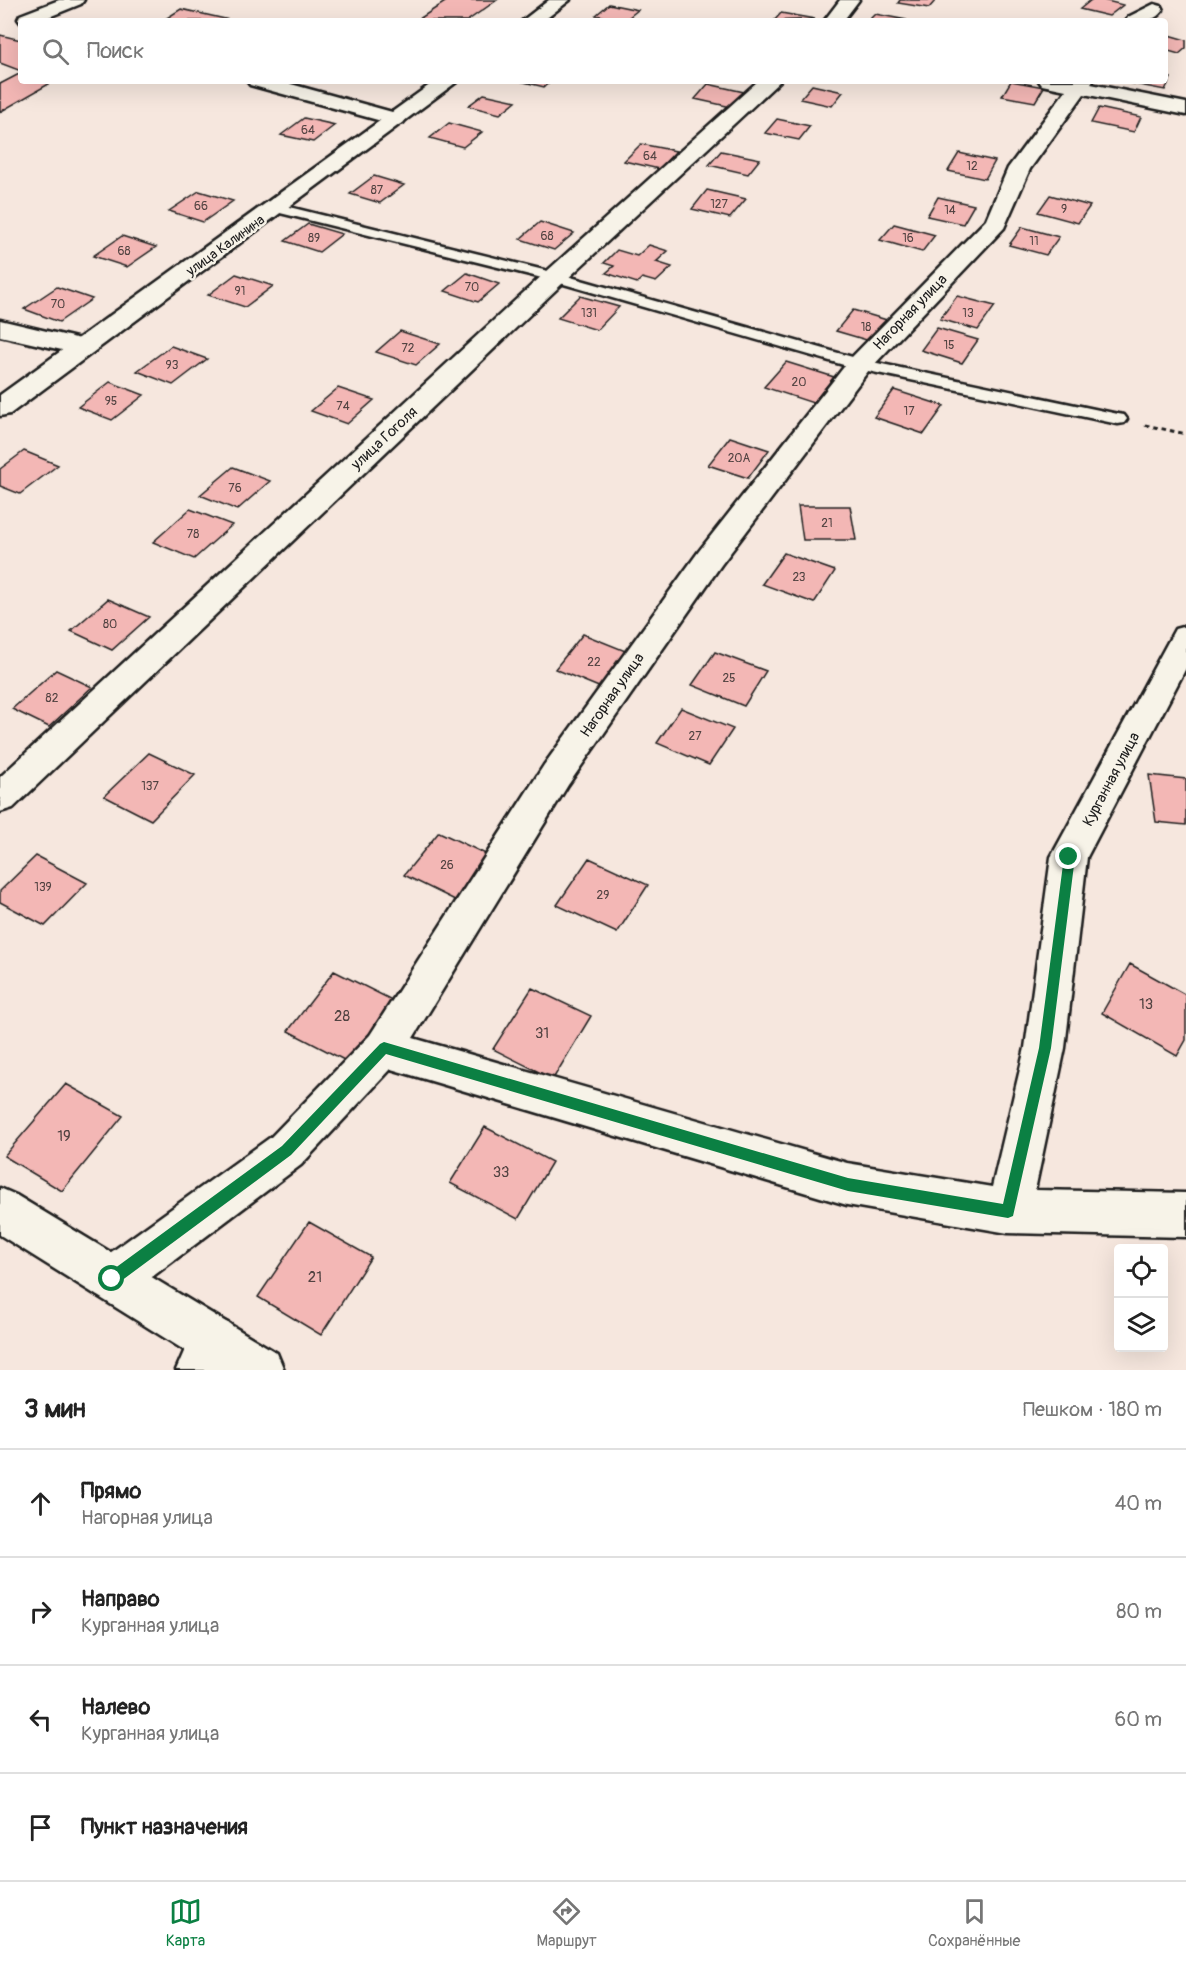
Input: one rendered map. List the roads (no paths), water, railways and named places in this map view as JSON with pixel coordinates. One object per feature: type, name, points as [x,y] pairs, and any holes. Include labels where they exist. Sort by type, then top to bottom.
[{"type":"street","points":[[24,18],[75,0]]},
{"type":"street","points":[[535,18],[561,0]]},
{"type":"street","points":[[835,18],[850,0]]},
{"type":"street","points":[[1140,18],[1154,10]]},
{"type":"street","points":[[268,84],[396,119]]},
{"type":"street","name":"улица Калинина","points":[[0,408],[444,84]]},
{"type":"street","name":"улица Гоголя","points":[[0,798],[555,277],[767,84]]},
{"type":"street","name":"Нагорная улица","points":[[112,1279],[286,1150],[384,1048],[556,775],[710,558],[860,364],[996,223],[1019,168],[1070,84]]},
{"type":"street","points":[[1075,84],[1186,109]]},
{"type":"street","points":[[0,328],[84,347]]},
{"type":"street","name":"Курганная улица","points":[[1008,1211],[1045,1048],[1069,857],[1186,637]]},
{"type":"street","points":[[384,1048],[848,1184],[1008,1211],[1186,1215]]},
{"type":"street","points":[[0,1210],[112,1279],[206,1356],[260,1370]]},
{"type":"lane","points":[[277,208],[555,277],[860,364],[1118,419]]}]
